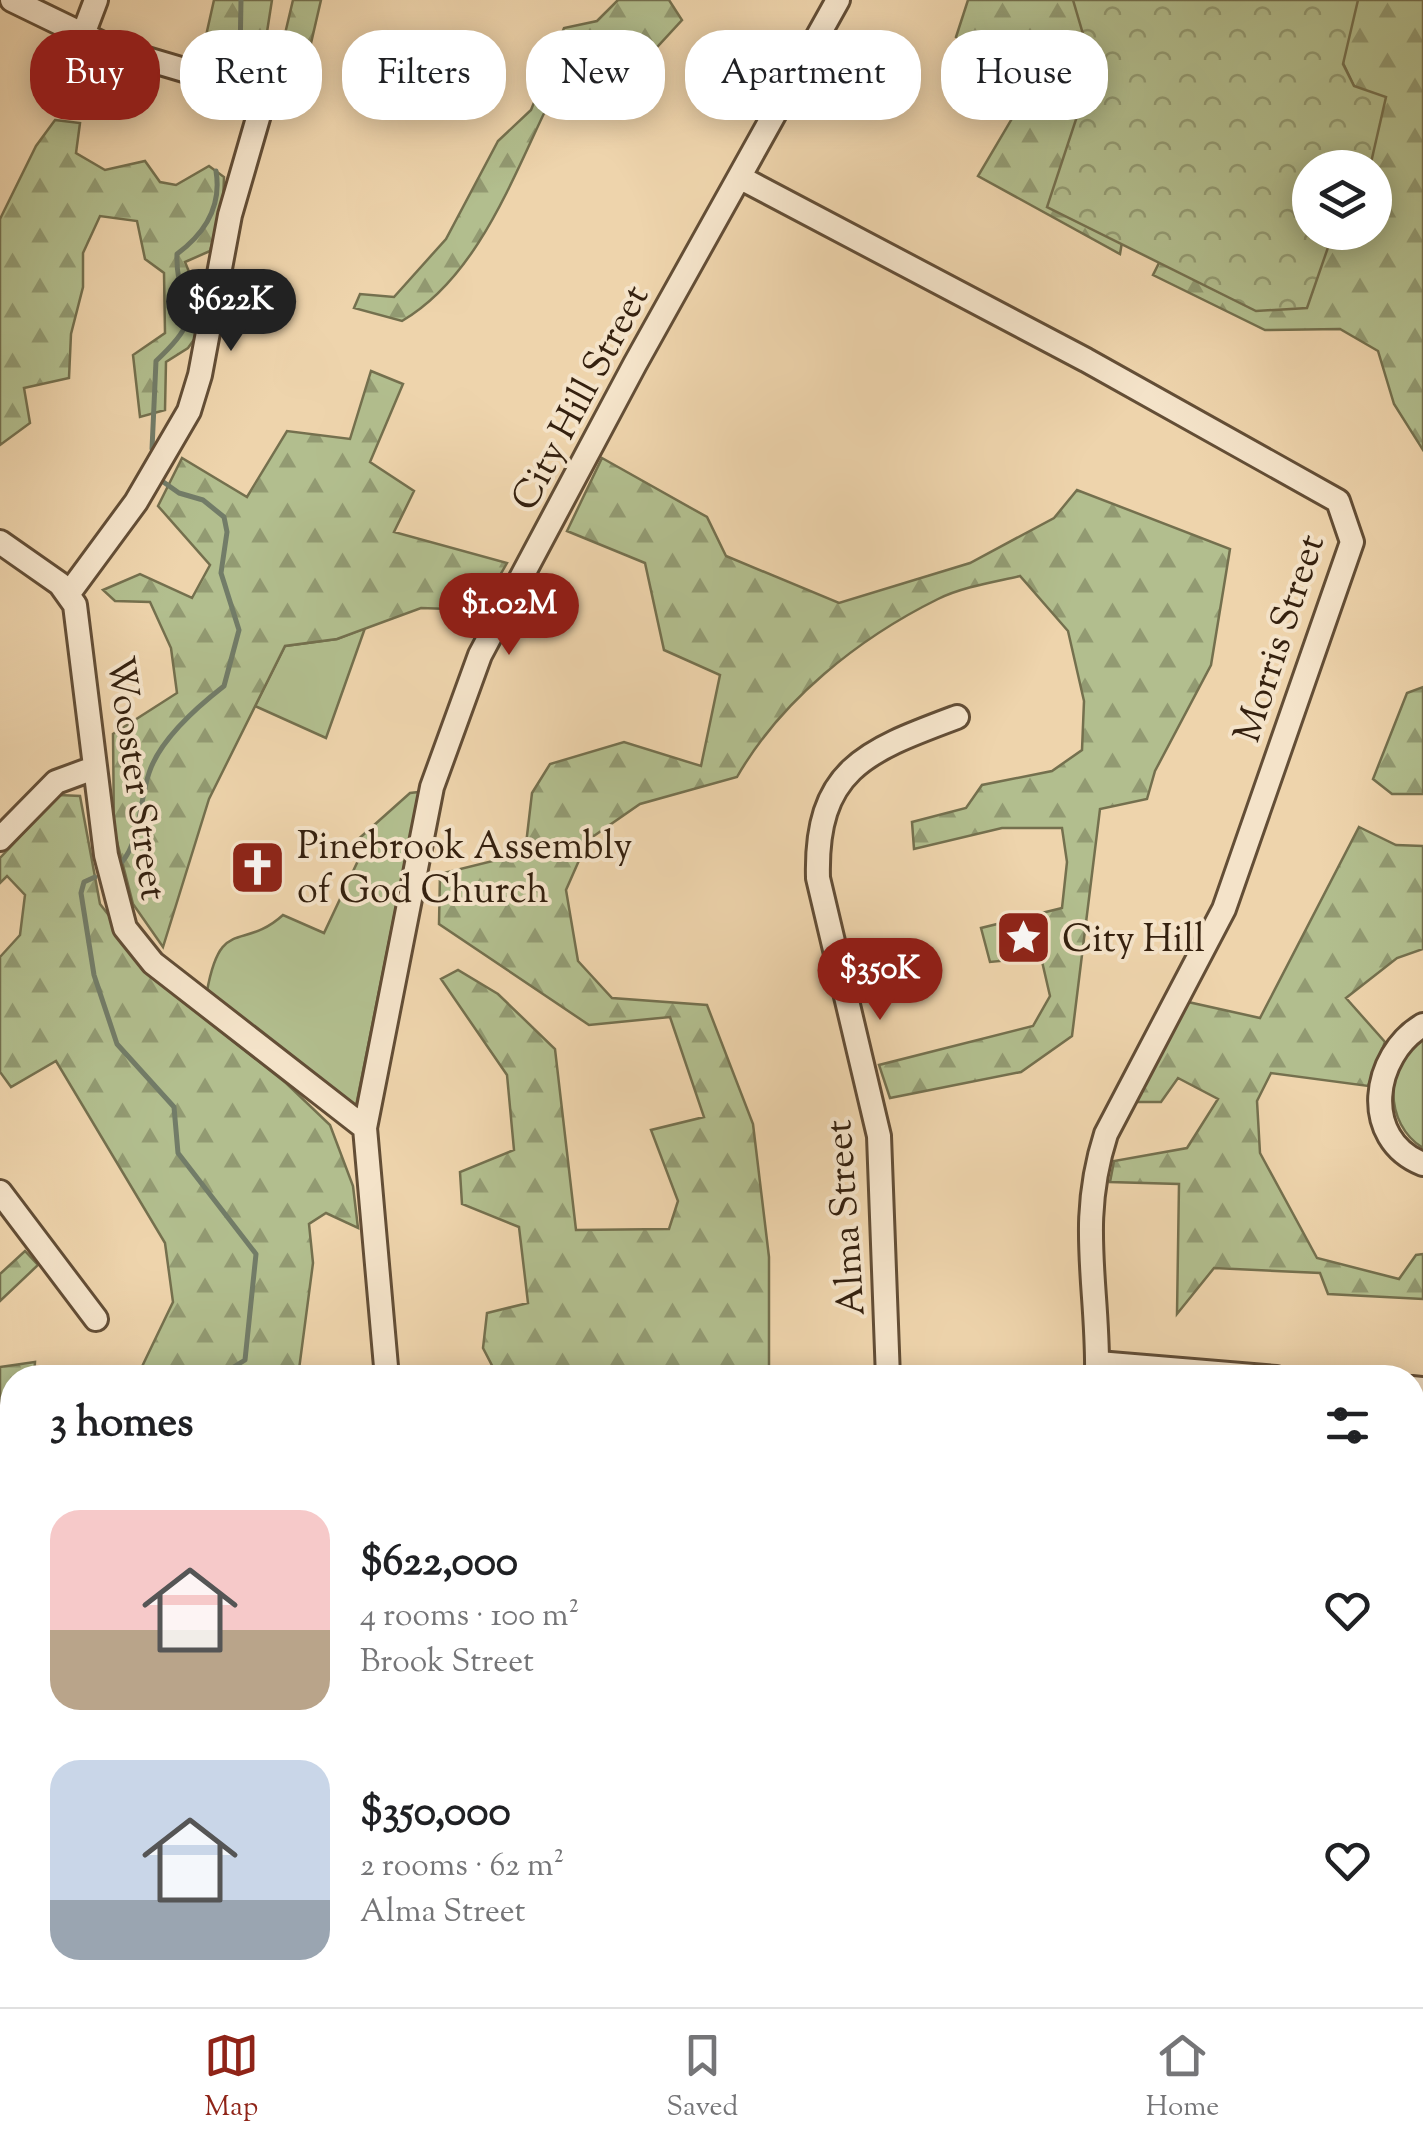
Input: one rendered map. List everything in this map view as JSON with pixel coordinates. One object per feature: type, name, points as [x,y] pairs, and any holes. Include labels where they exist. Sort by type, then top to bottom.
[{"type":"street","points":[[12,0],[67,30]]},
{"type":"street","points":[[85,30],[96,0]]},
{"type":"street","name":"City Hill Street","points":[[386,1365],[364,1128],[432,787],[469,678],[635,364],[838,0]]},
{"type":"street","points":[[0,542],[70,594],[136,502],[189,411],[200,375],[230,214],[257,120]]},
{"type":"street","name":"Morris Street","points":[[741,178],[1086,360],[1338,501],[1348,520],[1352,542],[1224,909],[1106,1134],[1093,1174],[1088,1208],[1097,1365]]},
{"type":"street","name":"Wooster Street","points":[[70,594],[82,638],[94,768],[111,884],[136,946],[364,1128]]},
{"type":"street","name":"Alma Street","points":[[888,1365],[879,1136],[818,878],[817,835],[826,802],[858,760],[956,717]]},
{"type":"street","points":[[0,839],[56,782],[94,768]]},
{"type":"street","points":[[1423,1026],[1393,1050],[1379,1088],[1388,1130],[1404,1152],[1423,1164]]},
{"type":"street","points":[[0,1192],[96,1319]]},
{"type":"green space","points":[[214,0],[272,0],[267,30],[207,30]]},
{"type":"green space","points":[[293,0],[321,0],[314,30],[286,30]]},
{"type":"green space","points":[[618,0],[669,0],[682,20],[665,38],[665,30],[563,30],[597,21]]},
{"type":"green space","points":[[968,0],[1094,0],[1099,30],[958,30]]},
{"type":"green space","points":[[1073,0],[1358,0],[1343,64],[1354,86],[1386,97],[1374,150],[1292,150],[1292,250],[1327,250],[1307,308],[1256,311],[1047,207],[1076,120],[1108,120],[1108,30],[1082,30]]},
{"type":"green space","points":[[1351,0],[1423,0],[1423,450],[1394,404],[1378,351],[1340,329],[1265,330],[1153,275],[1163,255],[1292,237],[1292,250],[1392,250],[1392,150],[1354,150],[1354,86],[1343,63]]},
{"type":"green space","points":[[1108,90],[1127,212],[1120,254],[978,176],[1011,120],[1108,120]]},
{"type":"green space","points":[[526,115],[526,120],[541,120],[496,212],[456,274],[431,300],[402,321],[354,308],[360,294],[394,297],[446,239],[498,141]]},
{"type":"green space","points":[[55,120],[80,123],[76,153],[105,170],[145,161],[160,182],[176,185],[209,166],[224,177],[223,203],[210,251],[185,262],[198,294],[201,330],[188,348],[166,362],[165,410],[140,417],[133,355],[165,333],[164,273],[145,259],[137,221],[100,216],[83,253],[83,287],[71,334],[69,378],[24,388],[30,423],[0,445],[0,219],[36,146]]},
{"type":"green space","points":[[371,371],[403,384],[370,462],[414,491],[394,532],[507,563],[480,610],[421,608],[337,639],[285,646],[209,799],[163,947],[133,904],[114,830],[113,734],[177,693],[171,648],[150,602],[115,601],[103,590],[140,574],[192,598],[210,565],[158,506],[182,458],[247,497],[287,431],[350,439]]},
{"type":"green space","points":[[602,458],[707,517],[726,556],[839,603],[970,563],[1054,518],[1077,490],[1230,549],[1211,665],[1155,771],[1147,799],[1100,809],[1072,1036],[1021,1072],[890,1098],[879,1065],[1033,1026],[1050,996],[1041,957],[990,962],[981,928],[1062,908],[1067,862],[1062,828],[1002,828],[914,849],[912,822],[966,808],[982,785],[1052,771],[1082,750],[1084,701],[1068,631],[1020,576],[957,591],[879,632],[799,697],[737,777],[640,804],[588,840],[566,890],[578,961],[612,998],[707,1005],[753,1124],[769,1257],[769,1365],[492,1365],[483,1348],[487,1313],[528,1303],[519,1227],[462,1204],[460,1172],[514,1150],[507,1075],[441,979],[458,970],[498,994],[555,1049],[576,1230],[669,1229],[678,1201],[651,1130],[704,1117],[670,1017],[589,1025],[439,924],[440,874],[525,853],[532,793],[550,764],[624,742],[701,766],[720,675],[664,650],[645,563],[567,531]]},
{"type":"green space","points":[[365,628],[326,738],[255,706],[285,646],[337,639]]},
{"type":"green space","points":[[1423,687],[1423,794],[1392,794],[1373,779],[1407,693]]},
{"type":"green space","points":[[419,792],[356,1106],[207,991],[219,952],[235,938],[269,926],[283,915],[324,933],[363,850],[354,843],[410,793]]},
{"type":"green space","points":[[59,795],[80,796],[100,904],[164,986],[286,1083],[330,1125],[353,1186],[358,1228],[326,1213],[309,1224],[313,1263],[300,1365],[143,1365],[173,1302],[165,1243],[56,1061],[11,1087],[0,1072],[0,957],[20,935],[25,895],[7,876],[0,883],[0,858]]},
{"type":"green space","points":[[1359,827],[1396,845],[1423,846],[1423,949],[1397,958],[1346,998],[1385,1042],[1368,1086],[1271,1073],[1257,1101],[1260,1153],[1317,1258],[1399,1279],[1416,1255],[1423,1254],[1423,1299],[1328,1294],[1320,1273],[1214,1268],[1177,1314],[1179,1184],[1110,1182],[1114,1161],[1187,1148],[1218,1099],[1178,1078],[1161,1102],[1136,1102],[1188,1002],[1260,1018]]},
{"type":"green space","points":[[1423,1039],[1423,1148],[1401,1124],[1393,1094],[1401,1063]]},
{"type":"green space","points":[[25,1251],[38,1265],[0,1301],[0,1274]]},
{"type":"waterway","points":[[240,30],[241,0]]},
{"type":"waterway","points":[[152,449],[156,361],[188,319],[177,254],[209,218],[216,196],[216,171]]},
{"type":"waterway","points":[[122,862],[133,842],[154,760],[180,725],[224,686],[239,630],[221,573],[227,532],[224,517],[203,500],[179,493],[162,481]]},
{"type":"waterway","points":[[95,877],[84,882],[81,893],[94,975],[117,1044],[174,1107],[178,1153],[256,1254],[245,1360],[237,1365]]},
{"type":"place","name":"Pinebrook Assembly of God Church","points":[[258,867]]},
{"type":"place","name":"City Hill","points":[[1023,938]]}]
